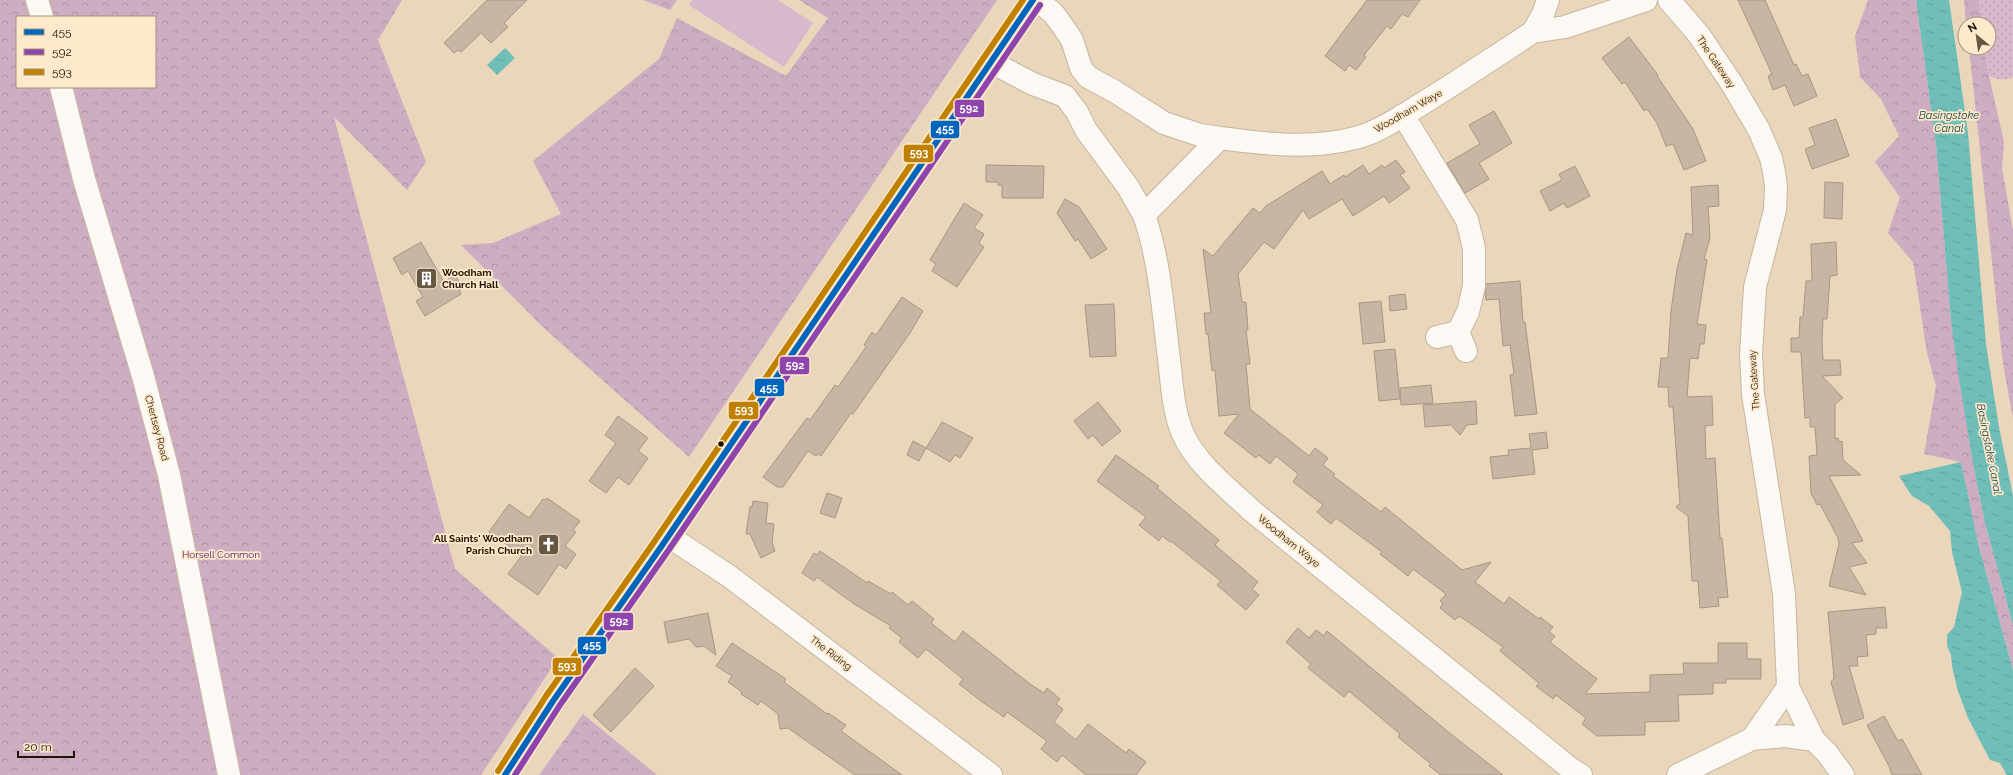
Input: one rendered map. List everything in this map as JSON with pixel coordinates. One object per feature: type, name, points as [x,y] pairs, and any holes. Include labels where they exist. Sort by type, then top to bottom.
[{"type":"street","points":[[37,0],[42,16]]},
{"type":"street","points":[[505,775],[553,701],[668,536],[1033,0]]},
{"type":"street","points":[[1037,0],[1053,13],[1072,40],[1084,73],[1064,96]]},
{"type":"street","name":"Woodham Waye","points":[[1533,32],[1543,14],[1548,0]]},
{"type":"street","name":"Woodham Waye","points":[[1084,73],[1094,81],[1114,91],[1164,123],[1200,135],[1254,143],[1290,145],[1323,143],[1358,137],[1377,130],[1533,32],[1580,23],[1646,0]]},
{"type":"street","name":"The Gateway","points":[[1669,0],[1699,35],[1732,84],[1758,130],[1770,158],[1774,172],[1776,186],[1774,210],[1755,287],[1751,354],[1753,394],[1784,594],[1788,687],[1814,740],[1827,753],[1843,775]]},
{"type":"street","name":"Woodham Waye","points":[[991,62],[1033,84],[1064,96],[1077,112],[1086,130],[1128,187],[1144,215],[1153,242],[1174,400],[1183,434],[1191,448],[1213,474],[1252,511],[1560,760],[1581,775]]},
{"type":"street","name":"Chertsey Road","points":[[61,88],[84,179],[143,376],[169,475],[229,775]]},
{"type":"street","points":[[1403,115],[1463,210],[1471,233],[1474,248],[1474,286],[1462,341],[1437,337]]},
{"type":"street","points":[[1144,215],[1220,138]]},
{"type":"street","name":"The Riding","points":[[668,536],[729,576],[991,775]]},
{"type":"street","points":[[1752,739],[1788,687]]},
{"type":"street","points":[[1678,775],[1752,739],[1785,736],[1814,740]]},
{"type":"shaded area","points":[[692,0],[778,0],[813,23],[784,67],[689,5]]},
{"type":"shaded area","points":[[1979,0],[2013,0],[2013,77],[2001,80],[1989,76],[1985,56],[1997,56],[1997,16],[1981,16]]},
{"type":"green space","name":"Horsell Common","points":[[0,0],[402,0],[378,40],[426,162],[407,190],[334,117],[455,569],[558,658],[481,775],[0,775]]},
{"type":"green space","points":[[643,0],[677,0],[670,10]]},
{"type":"green space","points":[[799,0],[997,0],[689,457],[546,330],[461,245],[493,243],[561,214],[533,161],[659,59],[677,18],[786,76],[828,18]]},
{"type":"green space","points":[[1868,0],[1916,0],[1936,145],[1951,321],[1973,464],[1985,523],[2013,625],[2013,670],[1979,547],[1961,462],[1924,454],[1936,386],[1927,353],[1913,262],[1888,233],[1900,197],[1875,162],[1899,136],[1881,99],[1860,77],[1855,36]]},
{"type":"green space","points":[[1964,0],[1979,0],[1981,16],[1965,16]]},
{"type":"green space","points":[[1970,56],[1985,56],[2004,142],[2002,168],[2013,231],[2013,418],[2003,364]]},
{"type":"green space","points":[[583,714],[657,775],[539,775]]},
{"type":"water","name":"Basingstoke Canal","points":[[1916,0],[1949,0],[1968,133],[1986,344],[1999,427],[2013,496],[2013,625],[1985,523],[1973,464],[1958,372],[1951,321],[1936,145]]},
{"type":"water","points":[[505,48],[515,58],[497,75],[487,65]]},
{"type":"water","points":[[1961,462],[1979,547],[2013,670],[2013,775],[2007,775],[2000,763],[1990,760],[1968,718],[1957,688],[1951,655],[1947,646],[1947,635],[1954,627],[1962,592],[1952,552],[1950,531],[1929,506],[1912,496],[1899,476]]},
{"type":"building","points":[[487,0],[527,0],[504,23],[508,27],[491,43],[481,33],[461,52],[458,50],[454,53],[444,43]]},
{"type":"building","points":[[1367,0],[1420,0],[1408,17],[1402,14],[1391,29],[1387,26],[1364,55],[1366,57],[1356,70],[1349,65],[1345,71],[1325,56]]},
{"type":"building","points":[[1738,0],[1765,0],[1794,65],[1796,64],[1802,76],[1808,74],[1817,96],[1794,106],[1785,85],[1773,90],[1768,76],[1772,74]]},
{"type":"building","points":[[1629,37],[1658,75],[1657,76],[1693,129],[1706,161],[1684,170],[1673,144],[1666,146],[1657,123],[1647,109],[1644,111],[1625,82],[1622,84],[1602,58]]},
{"type":"building","points":[[1494,111],[1512,143],[1479,163],[1489,179],[1465,193],[1447,163],[1480,144],[1469,125]]},
{"type":"building","points":[[1836,119],[1849,156],[1812,169],[1805,149],[1815,145],[1809,128]]},
{"type":"building","points":[[1396,160],[1405,172],[1400,175],[1410,188],[1389,203],[1384,196],[1353,216],[1342,199],[1309,219],[1303,210],[1274,249],[1264,242],[1238,274],[1242,302],[1246,302],[1248,330],[1246,330],[1250,364],[1246,364],[1250,409],[1309,456],[1315,448],[1328,458],[1323,465],[1335,474],[1333,476],[1381,512],[1385,507],[1462,570],[1491,562],[1475,582],[1504,604],[1509,597],[1539,619],[1540,617],[1553,627],[1549,632],[1555,636],[1550,642],[1597,679],[1585,694],[1650,692],[1650,675],[1684,674],[1683,663],[1718,663],[1718,643],[1747,643],[1747,659],[1761,659],[1761,679],[1726,679],[1726,683],[1713,683],[1713,694],[1678,695],[1679,721],[1645,722],[1645,735],[1597,736],[1582,724],[1586,718],[1556,695],[1553,699],[1536,686],[1539,683],[1500,651],[1503,647],[1459,616],[1455,620],[1440,608],[1443,604],[1440,601],[1446,594],[1413,569],[1408,576],[1380,554],[1382,552],[1336,518],[1331,524],[1317,512],[1323,505],[1293,482],[1298,474],[1276,456],[1270,464],[1259,455],[1256,458],[1224,433],[1239,414],[1219,416],[1215,370],[1212,371],[1208,334],[1206,334],[1204,313],[1211,313],[1203,249],[1213,256],[1253,208],[1260,213],[1266,206],[1322,171],[1330,184],[1344,175],[1345,177],[1363,165],[1369,174],[1382,165],[1384,168]]},
{"type":"building","points":[[986,165],[1044,166],[1043,198],[1002,198],[1002,185],[998,185],[998,182],[986,182]]},
{"type":"building","points":[[1575,166],[1590,196],[1567,208],[1564,203],[1550,211],[1540,191],[1562,180],[1559,174]]},
{"type":"building","points":[[1825,182],[1843,183],[1842,219],[1824,218]]},
{"type":"building","points":[[1718,185],[1719,206],[1708,207],[1710,238],[1704,259],[1707,260],[1697,324],[1706,325],[1704,344],[1700,344],[1698,359],[1690,358],[1687,397],[1712,396],[1713,425],[1705,426],[1706,459],[1715,458],[1720,538],[1722,538],[1728,597],[1718,598],[1719,606],[1700,608],[1698,581],[1692,581],[1688,516],[1676,507],[1680,503],[1673,407],[1669,407],[1668,387],[1658,387],[1661,358],[1668,358],[1671,311],[1677,269],[1686,233],[1693,235],[1691,187]]},
{"type":"building","points":[[1065,199],[1079,207],[1107,249],[1091,259],[1078,239],[1075,241],[1057,213]]},
{"type":"building","points":[[964,203],[983,215],[974,228],[984,234],[979,243],[984,247],[957,287],[932,271],[936,264],[930,260]]},
{"type":"building","name":"Woodham Church Hall","points":[[421,242],[444,282],[455,275],[463,289],[459,291],[461,294],[425,316],[416,301],[423,297],[408,271],[402,275],[393,258]]},
{"type":"building","points":[[1836,242],[1837,275],[1830,276],[1827,319],[1823,319],[1822,341],[1823,360],[1840,360],[1841,375],[1822,376],[1843,398],[1835,404],[1835,439],[1838,438],[1839,442],[1842,441],[1843,460],[1861,475],[1829,476],[1863,541],[1852,543],[1867,563],[1849,567],[1866,595],[1829,586],[1839,544],[1838,538],[1820,504],[1817,505],[1811,493],[1809,456],[1817,455],[1815,427],[1810,427],[1810,417],[1805,418],[1801,352],[1791,352],[1791,338],[1799,338],[1800,317],[1803,317],[1806,281],[1812,281],[1811,244]]},
{"type":"building","points":[[1520,281],[1523,322],[1525,322],[1537,414],[1515,416],[1510,375],[1514,374],[1510,345],[1503,346],[1499,299],[1486,300],[1485,292],[1486,284]]},
{"type":"building","points":[[1405,294],[1407,309],[1390,311],[1389,296]]},
{"type":"building","points":[[902,297],[923,311],[910,333],[853,414],[851,413],[821,456],[818,454],[816,456],[808,451],[783,487],[777,487],[763,477],[807,418],[810,420],[835,385],[838,387],[866,347],[864,345],[872,332],[876,335]]},
{"type":"building","points":[[1381,301],[1385,342],[1363,344],[1359,303]]},
{"type":"building","points":[[1114,304],[1116,356],[1090,357],[1085,305]]},
{"type":"building","points":[[1395,349],[1400,399],[1379,401],[1374,351]]},
{"type":"building","points":[[1431,385],[1433,403],[1401,405],[1400,388]]},
{"type":"building","points":[[1476,401],[1477,424],[1467,425],[1460,435],[1451,425],[1425,427],[1423,405]]},
{"type":"building","points":[[1098,402],[1121,431],[1102,446],[1093,435],[1088,439],[1074,421]]},
{"type":"building","points":[[618,416],[648,438],[638,451],[648,458],[629,485],[618,477],[606,493],[589,481],[616,443],[605,435]]},
{"type":"building","points":[[942,422],[973,438],[960,458],[955,455],[950,462],[926,448]]},
{"type":"building","points":[[1546,432],[1548,448],[1532,450],[1535,474],[1493,479],[1490,457],[1509,455],[1508,450],[1531,448],[1529,434]]},
{"type":"building","points":[[913,441],[926,448],[919,461],[907,455]]},
{"type":"building","points":[[1116,455],[1159,486],[1157,488],[1219,540],[1215,545],[1258,582],[1252,589],[1259,595],[1246,610],[1217,585],[1221,581],[1171,541],[1170,542],[1162,536],[1159,541],[1139,525],[1146,517],[1097,481]]},
{"type":"building","points":[[827,493],[842,498],[835,518],[820,513]]},
{"type":"building","name":"All Saints' Woodham Parish Church","points":[[547,498],[580,521],[573,530],[576,532],[565,546],[576,554],[566,569],[559,564],[538,595],[508,574],[522,555],[489,532],[509,504],[529,518],[543,499],[545,500]]},
{"type":"building","points":[[753,501],[768,503],[766,523],[774,524],[772,543],[775,551],[761,558],[750,534],[746,534],[750,507],[752,507]]},
{"type":"building","points":[[820,551],[867,583],[868,581],[891,594],[892,592],[908,605],[912,601],[934,619],[931,623],[955,642],[963,631],[1030,684],[1044,693],[1047,688],[1060,699],[1056,704],[1063,709],[1054,722],[1076,740],[1088,724],[1126,753],[1129,749],[1146,762],[1136,775],[1086,775],[1062,755],[1057,762],[1041,749],[1047,741],[1007,712],[1004,717],[981,701],[959,684],[963,679],[926,649],[918,658],[899,642],[902,638],[889,628],[891,626],[854,604],[817,577],[814,581],[802,573],[814,553],[817,555]]},
{"type":"building","points":[[1885,607],[1887,628],[1876,628],[1876,634],[1866,635],[1868,656],[1857,657],[1858,666],[1849,666],[1864,718],[1843,725],[1831,682],[1834,678],[1828,612]]},
{"type":"building","points":[[708,613],[716,655],[704,646],[696,647],[689,639],[668,643],[664,622]]},
{"type":"building","points":[[1298,628],[1309,638],[1316,630],[1324,636],[1327,631],[1452,735],[1503,775],[1441,775],[1429,766],[1431,764],[1398,737],[1400,734],[1349,691],[1344,697],[1308,668],[1311,664],[1286,642]]},
{"type":"building","points":[[732,643],[786,679],[784,682],[827,714],[828,713],[846,725],[841,731],[902,775],[855,775],[788,728],[780,729],[778,714],[761,701],[758,705],[741,694],[742,692],[728,682],[732,676],[716,666]]},
{"type":"building","points":[[635,668],[654,686],[611,732],[593,715]]},
{"type":"building","points":[[1884,716],[1898,741],[1902,739],[1922,775],[1892,775],[1889,766],[1867,725]]},
{"type":"transit line","name":"593","points":[[498,771],[546,696],[654,542],[1023,0]]},
{"type":"transit line","name":"455","points":[[505,775],[553,701],[661,547],[1033,0]]},
{"type":"transit line","name":"592","points":[[515,775],[560,705],[668,551],[1040,5]]},
{"type":"place","name":"Woodham Church Hall","points":[[427,278]]},
{"type":"place","name":"All Saints' Woodham Parish Church","points":[[548,544]]}]
